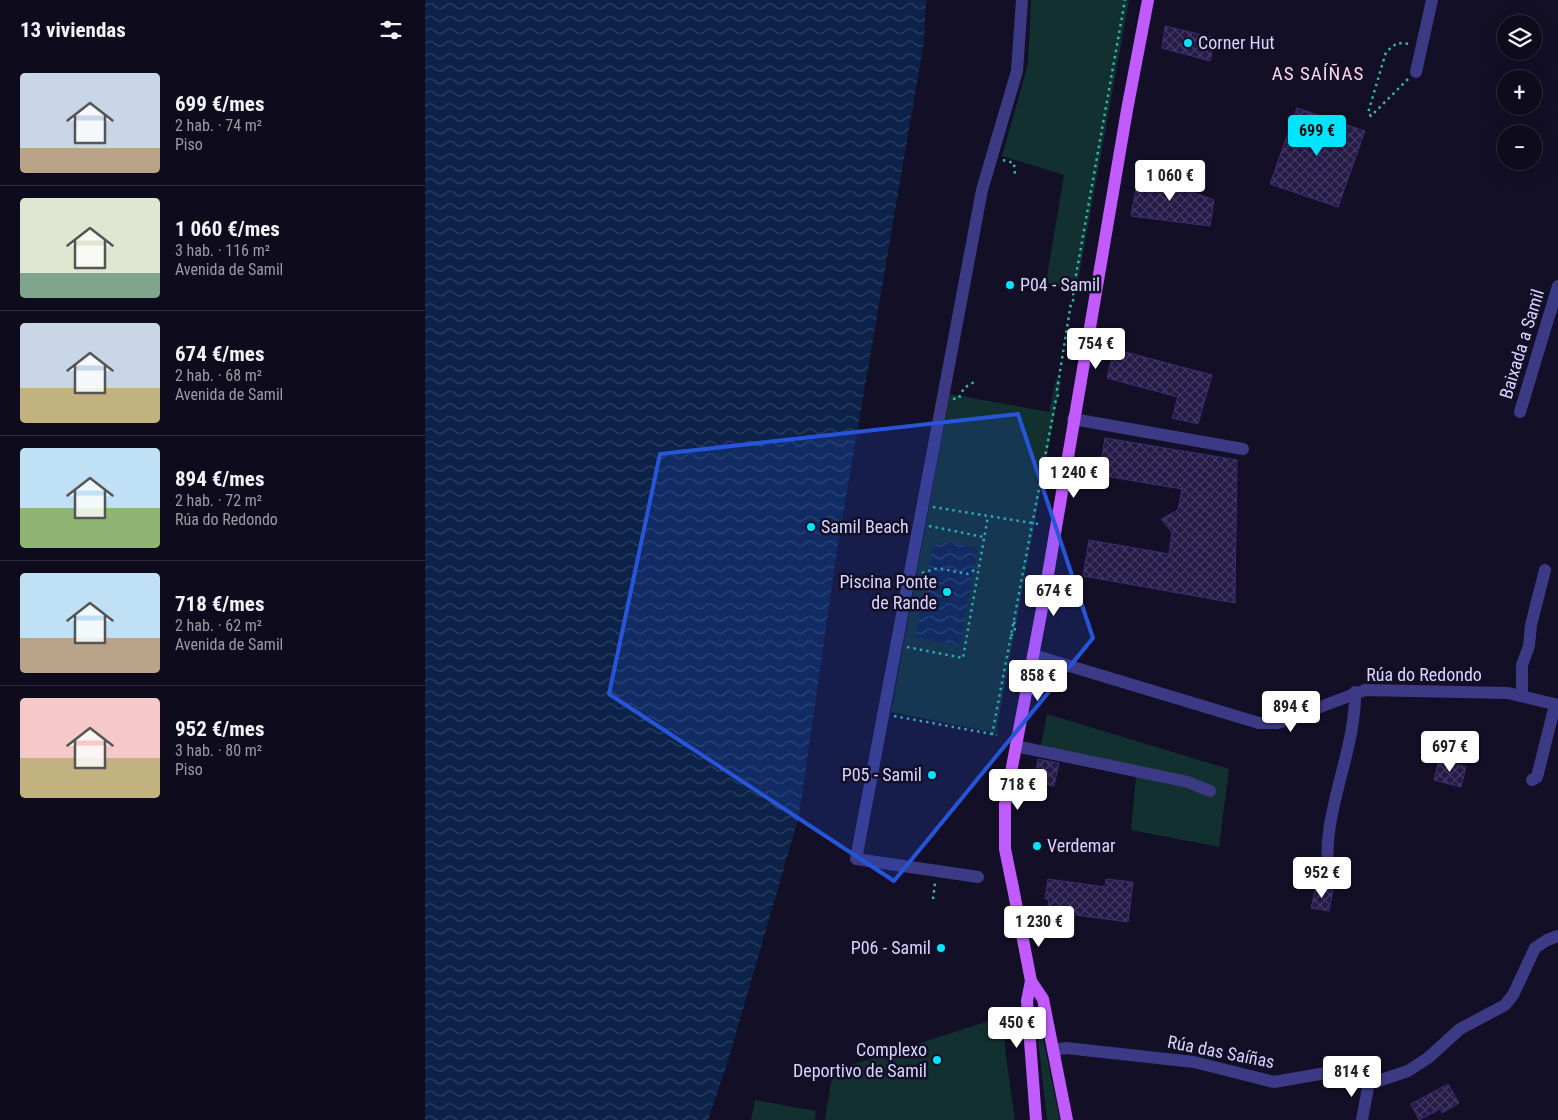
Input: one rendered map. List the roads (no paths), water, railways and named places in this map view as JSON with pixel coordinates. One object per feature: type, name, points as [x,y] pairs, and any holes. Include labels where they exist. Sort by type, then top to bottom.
[{"type":"main road","points":[[1036,1120],[1027,1001],[1031,981],[1004,835],[1005,804],[1033,656],[1073,419],[1148,0]]},
{"type":"main road","points":[[1031,981],[1043,999],[1067,1120]]},
{"type":"street","points":[[978,876],[856,859],[982,190],[1017,70],[1021,0]]},
{"type":"street","points":[[1416,72],[1432,0]]},
{"type":"street","name":"Baixada a Samil","points":[[1520,412],[1558,286]]},
{"type":"street","points":[[1073,419],[1243,449]]},
{"type":"street","points":[[1522,696],[1521,665],[1529,646],[1531,625],[1545,570]]},
{"type":"street","name":"Rúa do Redondo","points":[[1033,656],[1259,723],[1278,723],[1355,692],[1365,690],[1494,692],[1522,696],[1557,705]]},
{"type":"street","points":[[1329,883],[1327,868],[1328,842],[1353,728],[1355,692]]},
{"type":"street","points":[[1532,780],[1537,777],[1557,705]]},
{"type":"street","points":[[1016,746],[1188,782],[1210,791]]},
{"type":"street","points":[[1363,1120],[1369,1082],[1396,1077],[1408,1071],[1428,1058],[1460,1029],[1505,1005],[1513,995],[1535,948],[1547,940],[1558,936]]},
{"type":"street","name":"Rúa das Saíñas","points":[[1053,1050],[1067,1048],[1169,1058],[1274,1082],[1343,1070],[1369,1082]]},
{"type":"water","points":[[425,0],[926,0],[924,41],[837,550],[799,816],[727,1064],[708,1120],[425,1120]]},
{"type":"water","name":"Piscina Ponte de Rande","points":[[943,541],[978,548],[960,646],[915,637],[933,548]]},
{"type":"place","name":"Corner Hut","points":[[1188,43]]},
{"type":"place","name":"P04 - Samil","points":[[1010,285]]},
{"type":"place","name":"Samil Beach","points":[[811,527]]},
{"type":"place","name":"Piscina Ponte de Rande","points":[[947,592]]},
{"type":"place","name":"P05 - Samil","points":[[932,775]]},
{"type":"place","name":"Verdemar","points":[[1037,846]]},
{"type":"place","name":"P06 - Samil","points":[[941,948]]},
{"type":"place","name":"Complexo Deportivo de Samil","points":[[937,1060]]},
{"type":"district","name":"AS SAÍÑAS","points":[[1318,73]]}]
